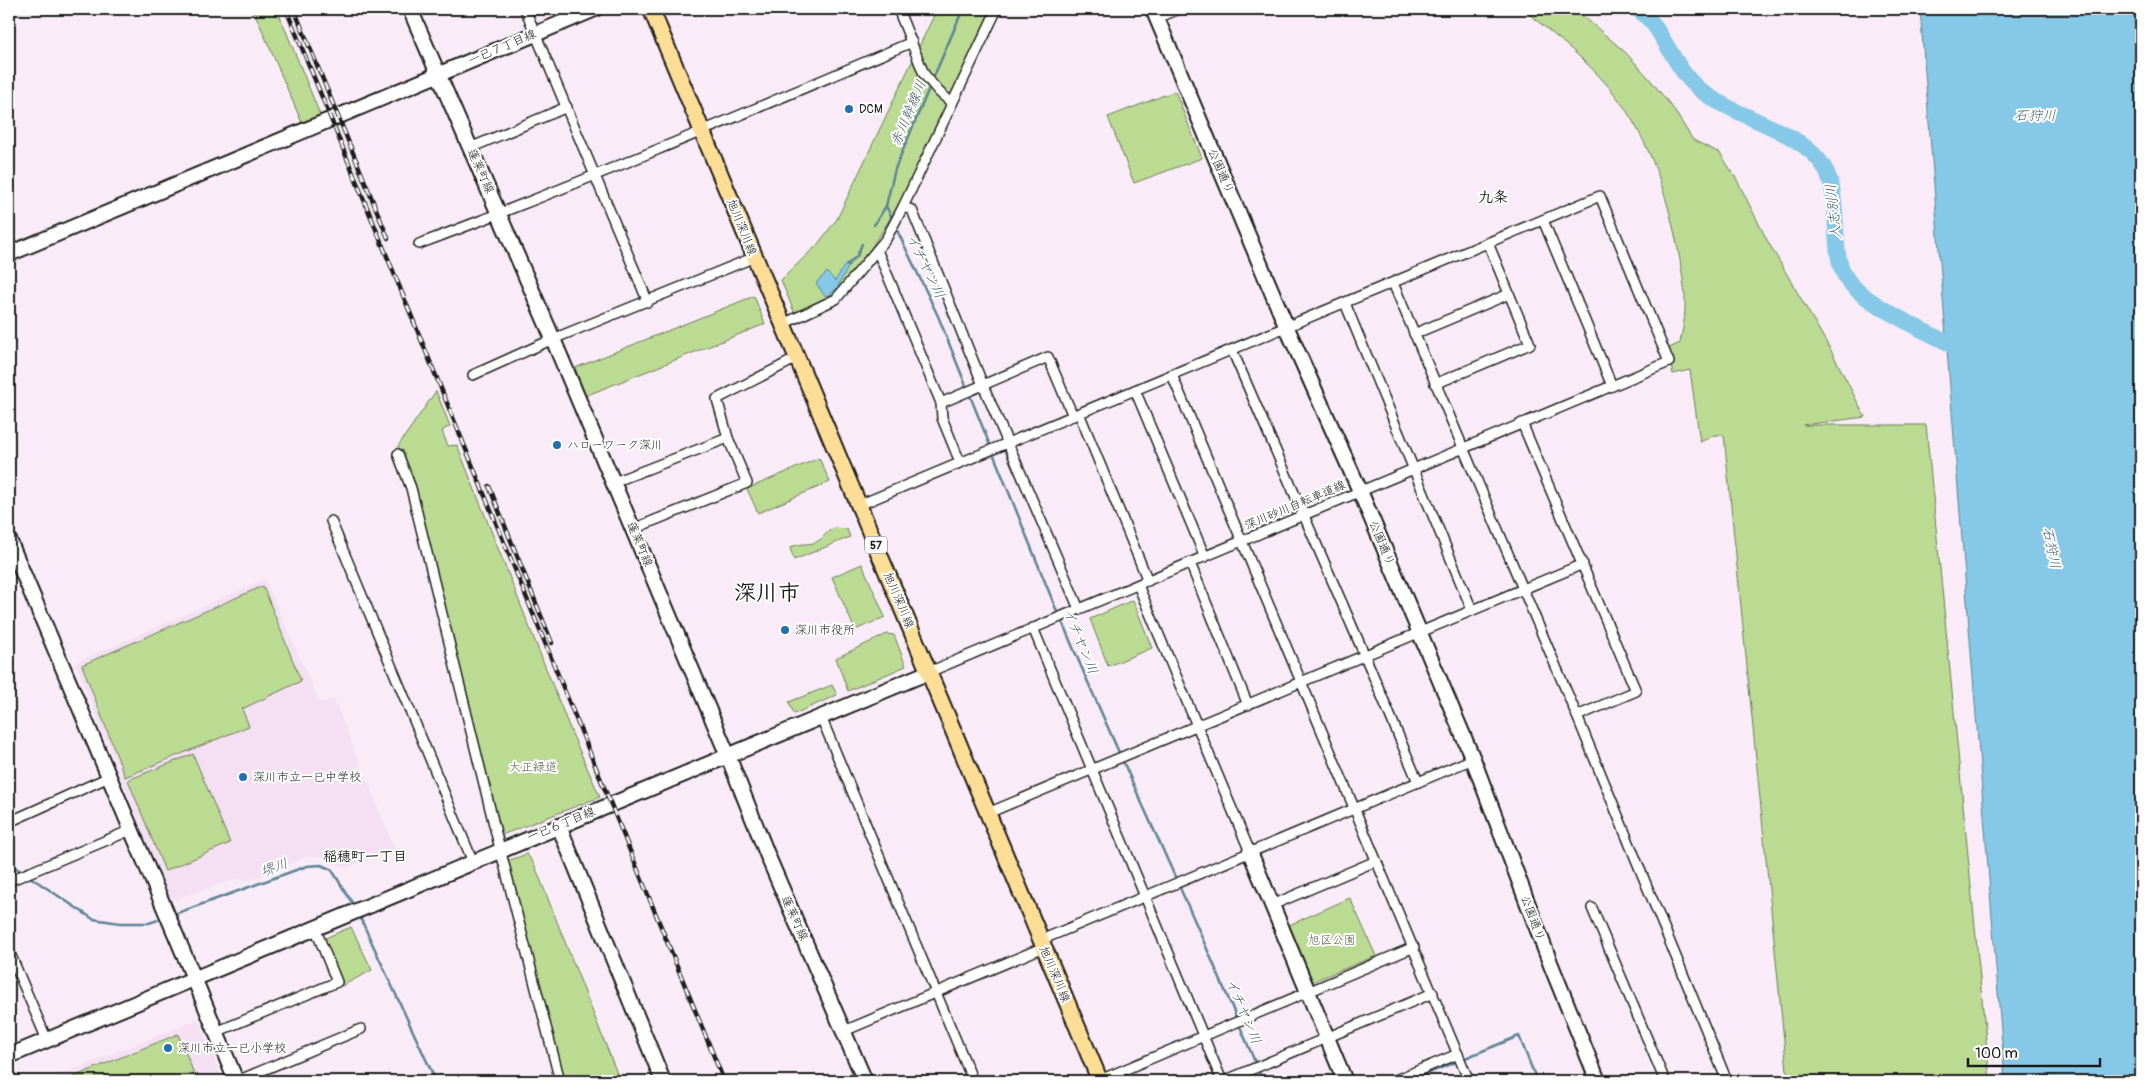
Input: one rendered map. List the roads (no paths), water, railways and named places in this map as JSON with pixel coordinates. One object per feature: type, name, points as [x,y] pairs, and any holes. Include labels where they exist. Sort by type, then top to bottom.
[{"type":"main road","name":"旭川深川線","points":[[651,9],[1100,1080]]},
{"type":"street","name":"蓬莱町線","points":[[410,9],[554,339],[769,859],[864,1081]]},
{"type":"street","points":[[525,9],[648,302]]},
{"type":"street","name":"一已７丁目線","points":[[9,254],[595,9]]},
{"type":"street","points":[[898,9],[924,74],[939,92],[952,103]]},
{"type":"street","points":[[783,324],[836,299],[886,239],[997,9]]},
{"type":"street","points":[[1155,13],[1179,9]]},
{"type":"street","name":"公園通り","points":[[1155,13],[1287,328],[1360,491],[1473,759],[1551,965],[1598,1081]]},
{"type":"street","points":[[419,244],[500,214],[703,131],[912,42]]},
{"type":"street","points":[[470,148],[567,107]]},
{"type":"street","name":"深川砂川自転車道線","points":[[929,672],[1670,362],[1600,196],[1543,220]]},
{"type":"street","points":[[903,207],[912,210],[983,385],[1009,441],[1079,609]]},
{"type":"street","points":[[859,505],[1543,220],[1612,386]]},
{"type":"street","points":[[1435,384],[1530,344],[1488,243]]},
{"type":"street","points":[[877,250],[941,403],[942,418],[960,462]]},
{"type":"street","points":[[473,374],[755,257]]},
{"type":"street","points":[[1393,283],[1577,716],[1727,1081]]},
{"type":"street","points":[[1414,334],[1509,294]]},
{"type":"street","points":[[1345,303],[1472,610]]},
{"type":"street","points":[[1232,350],[1305,515],[1418,782]]},
{"type":"street","points":[[941,403],[1048,357],[1076,415],[1148,581]]},
{"type":"street","points":[[633,528],[746,483],[728,438],[717,399],[797,358]]},
{"type":"street","points":[[1172,375],[1469,1081]]},
{"type":"street","points":[[1136,390],[1205,557]]},
{"type":"street","points":[[1522,423],[1636,691],[1577,716]]},
{"type":"street","points":[[614,482],[728,438]]},
{"type":"street","points":[[398,454],[411,488],[500,849],[560,1081]]},
{"type":"street","points":[[332,521],[473,862]]},
{"type":"street","points":[[9,540],[236,1081],[361,1029]]},
{"type":"street","points":[[1190,563],[1248,705]]},
{"type":"street","points":[[988,813],[1301,684],[1583,564]]},
{"type":"street","points":[[1138,585],[1345,1081]]},
{"type":"street","points":[[1033,628],[1223,1081],[1433,992]]},
{"type":"street","name":"一已６丁目線","points":[[9,1056],[500,849],[929,672]]},
{"type":"street","points":[[821,717],[973,1081]]},
{"type":"street","points":[[844,1031],[936,992],[1144,896],[1473,759]]},
{"type":"street","points":[[9,822],[109,777]]},
{"type":"street","points":[[559,826],[663,1081]]},
{"type":"street","points":[[13,879],[131,830]]},
{"type":"street","points":[[1272,905],[1376,862]]},
{"type":"street","points":[[1592,908],[1666,1081]]},
{"type":"street","points":[[216,1032],[337,982],[315,928]]},
{"type":"street","points":[[1100,1080],[1414,947]]},
{"type":"street","points":[[9,951],[46,1040]]},
{"type":"street","points":[[1394,1081],[1412,1078],[1458,1054]]},
{"type":"water","name":"石狩川","points":[[1920,9],[2141,9],[2141,1081],[2005,1081]]},
{"type":"water","points":[[846,263],[850,264],[837,288],[828,296],[824,295],[816,283],[827,272],[835,281]]},
{"type":"waterway","name":"赤川幹線川","points":[[932,81],[963,9]]},
{"type":"waterway","name":"入志別川","points":[[1637,9],[1646,16],[1659,32],[1685,75],[1699,89],[1728,107],[1794,139],[1819,160],[1828,175],[1833,192],[1839,261],[1847,279],[1856,289],[1884,309],[1966,352]]},
{"type":"waterway","name":"赤川幹線川","points":[[874,225],[886,206],[895,169],[930,86]]},
{"type":"waterway","name":"イチヤン川","points":[[886,206],[893,220]]},
{"type":"waterway","name":"イチヤン川","points":[[896,228],[938,316],[991,448]]},
{"type":"waterway","name":"赤川幹線川","points":[[847,265],[857,256],[862,244]]},
{"type":"waterway","name":"イチヤン川","points":[[993,453],[1058,614]]},
{"type":"waterway","name":"イチヤン川","points":[[1061,619],[1237,1019]]},
{"type":"waterway","name":"堺川","points":[[9,863],[22,872]]},
{"type":"waterway","name":"堺川","points":[[172,915],[307,866],[321,865],[332,870],[354,906]]},
{"type":"waterway","name":"堺川","points":[[27,875],[93,919],[120,923],[149,923],[164,918]]},
{"type":"waterway","name":"堺川","points":[[359,915],[436,1081]]},
{"type":"waterway","name":"イチヤン川","points":[[1239,1024],[1263,1081]]},
{"type":"waterway","name":"イチヤン川","points":[[1409,1081],[1519,1036],[1537,1081]]},
{"type":"railway","points":[[286,9],[724,1081]]},
{"type":"railway","points":[[294,9],[388,238]]},
{"type":"railway","points":[[489,486],[552,643]]},
{"type":"place","name":"DCM","points":[[849,109]]},
{"type":"place","name":"ハローワーク深川","points":[[557,445]]},
{"type":"place","name":"深川市役所","points":[[785,630]]},
{"type":"place","name":"深川市立一已中学校","points":[[243,777]]},
{"type":"place","name":"深川市立一已小学校","points":[[168,1048]]},
{"type":"district","name":"九条","points":[[1493,197]]},
{"type":"district","name":"深川市","points":[[767,592]]},
{"type":"district","name":"稲穂町一丁目","points":[[365,856]]},
{"type":"park label","name":"大正緑道","points":[[533,767]]},
{"type":"park label","name":"旭区公園","points":[[1332,940]]}]
